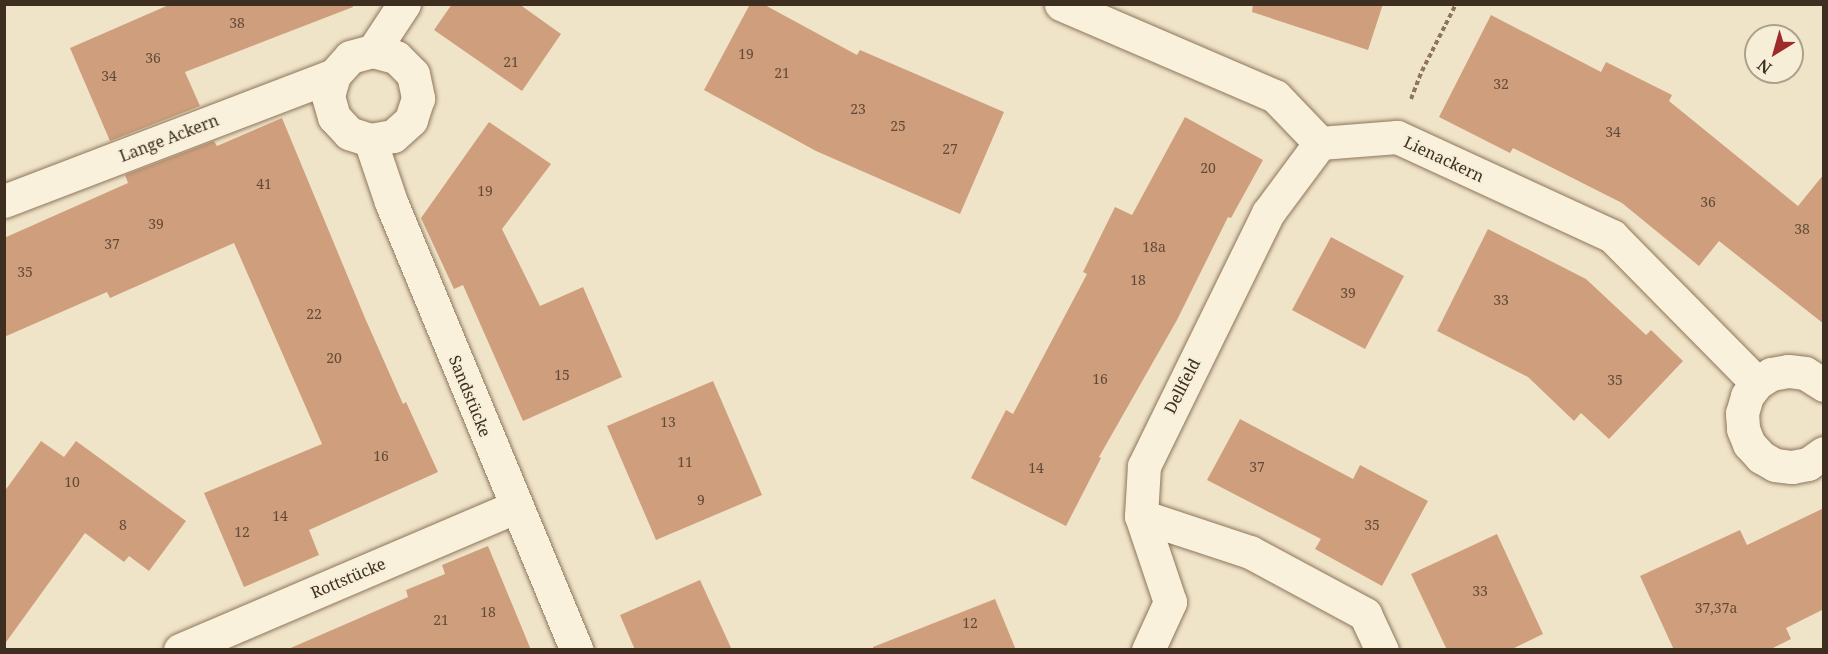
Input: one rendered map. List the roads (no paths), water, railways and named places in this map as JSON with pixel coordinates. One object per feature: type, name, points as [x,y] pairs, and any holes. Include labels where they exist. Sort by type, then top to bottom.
[{"type":"street","points":[[373,51],[404,4]]},
{"type":"street","points":[[1061,4],[1275,96],[1320,143]]},
{"type":"street","points":[[373,51],[396,57],[413,74],[418,98],[411,120],[393,136],[370,140],[349,133],[334,117],[328,96],[334,75],[350,57],[373,51]]},
{"type":"street","name":"Lange Ackern","points":[[4,201],[334,75]]},
{"type":"street","name":"Lienackern","points":[[1320,143],[1396,137],[1612,236],[1757,383]]},
{"type":"street","name":"Sandstücke","points":[[370,140],[391,202],[577,650]]},
{"type":"street","name":"Dellfeld","points":[[1148,650],[1170,602],[1141,516],[1144,466],[1268,213],[1320,143]]},
{"type":"street","points":[[1824,385],[1805,373],[1788,371],[1771,374],[1757,383],[1747,396],[1742,413],[1743,429],[1749,444],[1761,457],[1775,465],[1792,467],[1808,464],[1824,453]]},
{"type":"street","name":"Rottstücke","points":[[180,650],[517,506]]},
{"type":"street","points":[[1141,516],[1250,552],[1365,614],[1382,650]]}]
